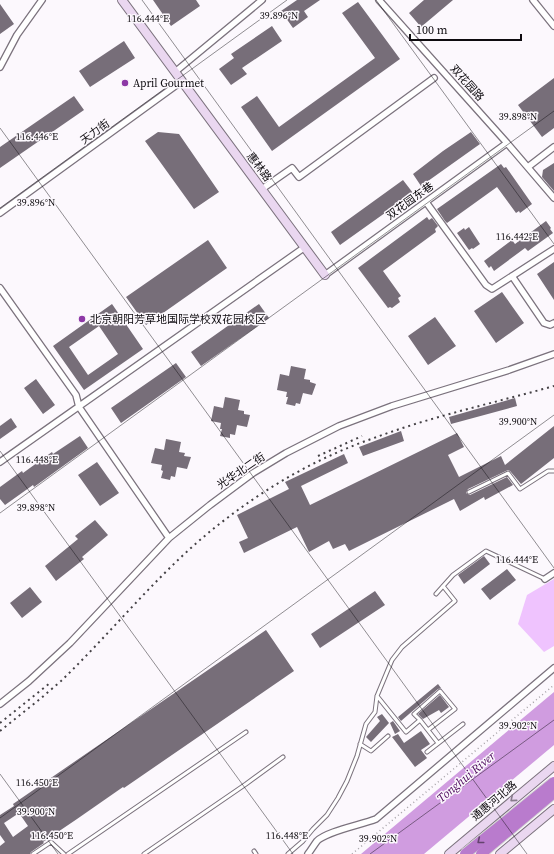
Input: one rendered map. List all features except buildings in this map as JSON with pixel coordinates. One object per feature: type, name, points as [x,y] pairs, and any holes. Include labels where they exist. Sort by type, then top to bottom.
[{"type":"highway","points":[[465,854],[554,782]]},
{"type":"highway","points":[[481,854],[554,793]]},
{"type":"street","points":[[0,67],[18,35],[42,0]]},
{"type":"street","name":"惠林路","points":[[122,0],[325,275]]},
{"type":"street","points":[[175,72],[262,0]]},
{"type":"street","name":"双花园路","points":[[379,0],[508,143],[554,198]]},
{"type":"street","points":[[533,0],[554,26]]},
{"type":"street","points":[[262,189],[292,168],[299,177],[434,78]]},
{"type":"street","name":"天力街","points":[[0,213],[182,81]]},
{"type":"street","name":"双花园东巷","points":[[325,275],[508,143]]},
{"type":"street","points":[[528,167],[554,147]]},
{"type":"street","points":[[426,202],[486,285],[492,289],[554,250]]},
{"type":"street","points":[[0,462],[305,247]]},
{"type":"street","points":[[512,276],[544,323],[550,326],[554,323]]},
{"type":"street","points":[[0,288],[76,395],[78,407],[169,538]]},
{"type":"street","name":"光华北二街","points":[[0,704],[29,681],[70,643],[169,538],[253,473],[286,453],[339,426],[392,406],[509,370],[554,354]]},
{"type":"street","points":[[545,579],[554,574]]},
{"type":"street","points":[[308,854],[318,840],[336,831],[376,819],[554,668]]},
{"type":"street","name":"通惠河北路","points":[[449,854],[554,766]]},
{"type":"street","points":[[500,854],[553,811],[530,785]]},
{"type":"lane","points":[[470,492],[508,473],[520,489],[548,471],[554,470]]},
{"type":"lane","points":[[436,594],[453,575],[486,551],[545,579]]},
{"type":"lane","points":[[288,854],[303,841],[312,829],[327,815],[347,781],[366,724],[375,712],[377,696],[392,660],[402,647],[455,601],[443,586]]},
{"type":"lane","points":[[428,730],[455,709],[440,691],[414,714],[438,743]]},
{"type":"lane","points":[[377,696],[406,732],[420,720]]},
{"type":"lane","points":[[427,752],[463,724]]},
{"type":"lane","points":[[68,854],[246,732]]},
{"type":"lane","points":[[360,744],[371,751],[388,736]]},
{"type":"lane","points":[[144,854],[283,757]]},
{"type":"lane","points":[[33,854],[51,842],[64,854]]},
{"type":"path","points":[[352,854],[554,684]]},
{"type":"shaded area","points":[[554,579],[554,646],[544,652],[518,624],[527,595]]},
{"type":"water","name":"Tonghui River","points":[[554,692],[554,745],[424,854],[361,854]]},
{"type":"railway","points":[[0,731],[61,681],[179,559],[222,522],[257,496],[314,463],[374,438],[441,416],[554,386]]},
{"type":"railway","points":[[318,456],[362,436]]},
{"type":"railway","points":[[0,723],[50,683]]},
{"type":"place","name":"April Gourmet","points":[[125,83]]},
{"type":"place","name":"北京朝阳芳草地国际学校双花园校区","points":[[82,319]]}]
